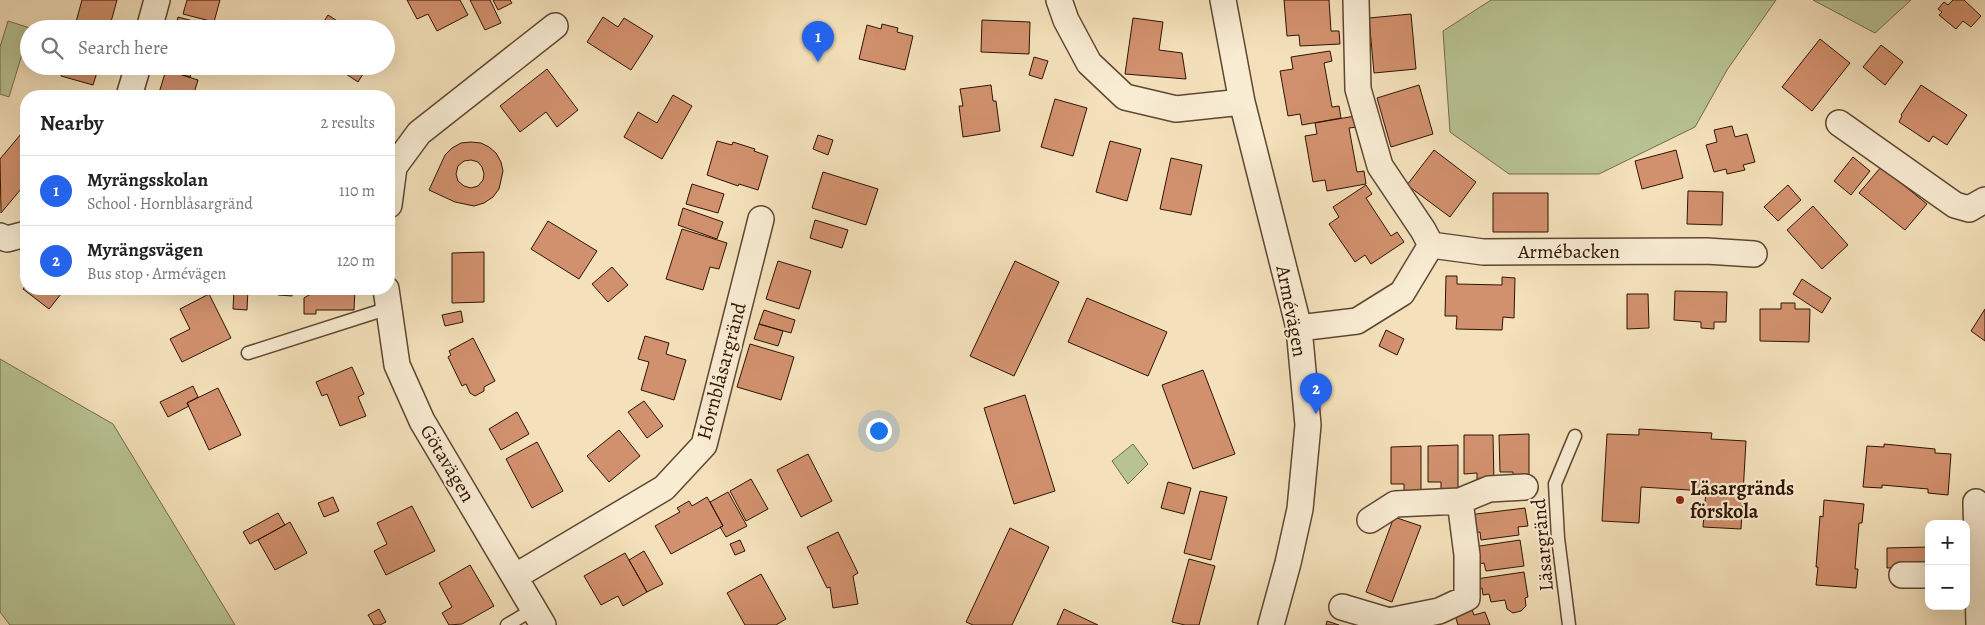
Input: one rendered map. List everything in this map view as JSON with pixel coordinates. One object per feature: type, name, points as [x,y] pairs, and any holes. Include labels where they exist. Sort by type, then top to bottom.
[{"type":"street","points":[[152,20],[158,0]]},
{"type":"street","points":[[1059,0],[1066,20],[1089,63],[1125,97],[1176,109],[1242,102]]},
{"type":"street","name":"Armévägen","points":[[1223,0],[1242,102],[1299,328],[1308,425],[1300,509],[1271,625]]},
{"type":"street","points":[[1299,328],[1358,321],[1402,293],[1431,245],[1380,166],[1358,89],[1356,0]]},
{"type":"street","points":[[395,166],[418,133],[555,26]]},
{"type":"street","points":[[131,90],[135,75]]},
{"type":"street","points":[[1839,123],[1955,205],[1969,209],[1985,200]]},
{"type":"street","name":"Hornblåsargränd","points":[[516,576],[664,488],[704,445],[761,219]]},
{"type":"street","points":[[0,236],[7,240],[20,236]]},
{"type":"street","name":"Armébacken","points":[[1431,245],[1483,252],[1706,251],[1754,254]]},
{"type":"street","name":"Götavägen","points":[[388,298],[397,365],[422,421],[539,617]]},
{"type":"street","points":[[1370,520],[1395,504],[1460,501],[1489,489],[1525,487]]},
{"type":"street","points":[[1342,607],[1382,622],[1440,611],[1467,598],[1467,555],[1460,501]]},
{"type":"street","points":[[1976,502],[1976,580],[1979,625]]},
{"type":"street","points":[[1902,575],[1925,575]]},
{"type":"lane","points":[[248,353],[388,298]]},
{"type":"lane","name":"Läsargränd","points":[[1569,625],[1558,538],[1555,484],[1575,436]]},
{"type":"lane","points":[[507,625],[539,617]]},
{"type":"green space","points":[[1491,0],[1776,0],[1727,70],[1695,127],[1599,174],[1509,174],[1450,132],[1443,31]]},
{"type":"green space","points":[[1813,0],[1911,0],[1875,33]]},
{"type":"green space","points":[[8,21],[20,25],[20,61],[9,97],[0,94],[0,47]]},
{"type":"green space","points":[[0,359],[113,424],[235,625],[10,625],[0,612]]},
{"type":"green space","points":[[1133,444],[1148,464],[1128,484],[1112,461]]},
{"type":"building","points":[[82,0],[117,0],[111,20],[76,20]]},
{"type":"building","points":[[187,0],[220,0],[215,20],[206,20],[183,14]]},
{"type":"building","points":[[407,0],[460,0],[468,15],[437,31],[428,14],[417,19]]},
{"type":"building","points":[[470,0],[490,0],[501,23],[485,30]]},
{"type":"building","points":[[493,0],[510,0],[512,3],[498,10]]},
{"type":"building","points":[[1284,0],[1329,0],[1331,31],[1339,31],[1340,44],[1300,46],[1299,35],[1287,36]]},
{"type":"building","points":[[1953,0],[1964,0],[1981,16],[1971,27],[1963,21],[1956,29],[1939,15],[1942,12],[1938,9],[1944,2],[1948,5]]},
{"type":"building","points":[[1411,14],[1416,69],[1374,73],[1369,18]]},
{"type":"building","points":[[328,15],[336,20],[325,20]]},
{"type":"building","points":[[178,17],[189,20],[177,20]]},
{"type":"building","points":[[603,17],[618,27],[624,18],[653,36],[631,70],[587,42]]},
{"type":"building","points":[[1133,18],[1163,22],[1159,50],[1182,53],[1186,79],[1125,74]]},
{"type":"building","points":[[982,20],[1030,22],[1029,54],[981,52]]},
{"type":"building","points":[[882,24],[898,28],[897,32],[913,36],[905,70],[859,59],[867,25],[881,29]]},
{"type":"building","points":[[1820,39],[1850,63],[1812,111],[1782,87]]},
{"type":"building","points":[[1881,45],[1903,62],[1885,85],[1863,67]]},
{"type":"building","points":[[1330,51],[1332,61],[1324,63],[1332,107],[1339,106],[1341,118],[1302,125],[1300,114],[1288,116],[1280,71],[1293,69],[1291,57]]},
{"type":"building","points":[[1034,57],[1048,61],[1042,79],[1029,75]]},
{"type":"building","points":[[547,69],[578,110],[557,127],[546,112],[520,132],[500,106]]},
{"type":"building","points":[[61,75],[96,75],[93,85]]},
{"type":"building","points":[[164,75],[182,75],[198,80],[195,90],[160,90]]},
{"type":"building","points":[[348,75],[362,75],[358,82]]},
{"type":"building","points":[[991,85],[993,101],[996,101],[1000,131],[963,137],[959,106],[963,106],[960,89]]},
{"type":"building","points":[[1419,85],[1433,134],[1391,147],[1377,98]]},
{"type":"building","points":[[1921,85],[1967,115],[1947,145],[1933,136],[1929,142],[1899,122],[1901,115]]},
{"type":"building","points":[[673,95],[692,106],[662,159],[624,137],[638,112],[657,123]]},
{"type":"building","points":[[1055,99],[1087,108],[1073,156],[1041,147]]},
{"type":"building","points":[[1355,116],[1357,127],[1349,128],[1357,172],[1364,171],[1366,184],[1327,191],[1325,180],[1313,182],[1305,136],[1317,134],[1315,123]]},
{"type":"building","points":[[1732,126],[1735,137],[1747,134],[1755,162],[1743,165],[1745,170],[1727,174],[1726,169],[1714,172],[1706,145],[1717,142],[1714,130]]},
{"type":"building","points":[[20,135],[20,190],[1,213],[0,159]]},
{"type":"building","points":[[818,135],[833,140],[828,155],[813,149]]},
{"type":"building","points":[[717,141],[732,145],[733,142],[755,149],[754,151],[768,156],[758,190],[739,184],[738,186],[707,175]]},
{"type":"building","points":[[1110,141],[1141,149],[1127,201],[1096,192]]},
{"type":"building","points":[[461,143],[481,143],[489,147],[496,153],[503,171],[499,189],[493,197],[484,203],[474,206],[455,202],[429,190],[445,155]],"holes":[[[464,161],[478,162],[484,174],[483,180],[478,186],[471,188],[464,186],[458,181],[456,174],[458,166]]]},
{"type":"building","points":[[1434,150],[1476,182],[1450,217],[1407,185]]},
{"type":"building","points":[[1676,150],[1683,178],[1642,189],[1635,161]]},
{"type":"building","points":[[1853,157],[1870,171],[1851,195],[1834,181]]},
{"type":"building","points":[[1171,158],[1202,165],[1191,215],[1160,209]]},
{"type":"building","points":[[1881,167],[1927,204],[1905,230],[1859,193]]},
{"type":"building","points":[[823,172],[878,189],[866,225],[812,208]]},
{"type":"building","points":[[692,184],[724,194],[718,213],[686,204]]},
{"type":"building","points":[[1366,185],[1372,194],[1366,198],[1391,236],[1397,232],[1404,242],[1371,264],[1365,255],[1355,262],[1329,224],[1339,217],[1333,207]]},
{"type":"building","points":[[1788,185],[1801,200],[1778,221],[1764,207]]},
{"type":"building","points":[[1688,191],[1723,192],[1722,225],[1687,224]]},
{"type":"building","points":[[1493,193],[1548,193],[1548,232],[1493,232]]},
{"type":"building","points":[[1813,206],[1848,245],[1822,269],[1787,230]]},
{"type":"building","points":[[683,208],[723,222],[717,239],[678,225]]},
{"type":"building","points":[[815,220],[848,230],[842,248],[810,238]]},
{"type":"building","points":[[548,221],[597,251],[579,279],[531,249]]},
{"type":"building","points":[[682,229],[727,243],[719,269],[710,267],[703,290],[666,279]]},
{"type":"building","points":[[484,252],[484,302],[452,303],[452,253]]},
{"type":"building","points":[[778,261],[811,271],[799,309],[766,299]]},
{"type":"building","points":[[1015,261],[1059,282],[1014,376],[970,356]]},
{"type":"building","points":[[612,267],[628,285],[608,302],[592,284]]},
{"type":"building","points":[[1446,276],[1457,276],[1457,284],[1502,285],[1502,277],[1515,278],[1514,318],[1503,317],[1502,330],[1456,329],[1457,316],[1445,316]]},
{"type":"building","points":[[1802,279],[1831,298],[1822,313],[1793,294]]},
{"type":"building","points":[[1675,291],[1727,292],[1726,322],[1714,322],[1714,329],[1701,328],[1701,322],[1674,320]]},
{"type":"building","points":[[1627,294],[1648,294],[1649,328],[1627,329]]},
{"type":"building","points":[[31,295],[60,295],[49,309]]},
{"type":"building","points":[[210,295],[231,338],[182,362],[170,339],[190,329],[180,309]]},
{"type":"building","points":[[234,295],[248,295],[247,310],[233,309]]},
{"type":"building","points":[[309,295],[355,295],[354,310],[316,310],[316,314],[304,314],[304,298]]},
{"type":"building","points":[[1087,298],[1167,332],[1148,376],[1068,342]]},
{"type":"building","points":[[1781,303],[1795,303],[1795,309],[1810,309],[1809,342],[1760,341],[1760,309],[1781,309]]},
{"type":"building","points":[[1985,309],[1985,341],[1971,331]]},
{"type":"building","points":[[764,310],[795,320],[791,333],[759,324]]},
{"type":"building","points":[[461,311],[463,322],[445,326],[442,315]]},
{"type":"building","points":[[759,324],[783,331],[778,346],[754,339]]},
{"type":"building","points":[[1386,330],[1404,339],[1397,355],[1379,346]]},
{"type":"building","points":[[645,336],[669,343],[666,354],[686,360],[674,400],[641,390],[649,362],[638,359]]},
{"type":"building","points":[[473,338],[495,381],[484,387],[484,391],[475,396],[470,393],[466,384],[462,386],[448,357],[451,355],[449,351]]},
{"type":"building","points":[[750,344],[794,357],[781,400],[737,387]]},
{"type":"building","points":[[352,367],[364,394],[358,397],[366,416],[340,426],[327,394],[322,396],[316,382]]},
{"type":"building","points":[[1203,370],[1235,454],[1193,469],[1162,385]]},
{"type":"building","points":[[193,386],[198,397],[187,403],[189,406],[168,417],[160,402]]},
{"type":"building","points":[[218,388],[241,435],[209,450],[187,403]]},
{"type":"building","points":[[1025,395],[1055,491],[1014,504],[984,408]]},
{"type":"building","points":[[644,401],[663,426],[647,438],[628,412]]},
{"type":"building","points":[[517,412],[529,434],[501,450],[489,429]]},
{"type":"building","name":"Läsargränds förskola","points":[[1639,429],[1712,433],[1711,439],[1746,441],[1741,529],[1703,527],[1706,491],[1641,487],[1639,523],[1602,521],[1607,434],[1639,435]]},
{"type":"building","points":[[619,430],[640,456],[609,482],[587,456]]},
{"type":"building","points":[[1529,434],[1529,481],[1513,478],[1513,472],[1500,472],[1499,435]]},
{"type":"building","points":[[1464,435],[1493,435],[1494,483],[1484,479],[1477,479],[1477,473],[1464,474]]},
{"type":"building","points":[[537,442],[563,491],[532,508],[506,459]]},
{"type":"building","points":[[1884,444],[1935,449],[1935,453],[1951,454],[1948,495],[1928,493],[1928,489],[1882,485],[1882,488],[1863,487],[1867,446],[1884,447]]},
{"type":"building","points":[[1458,445],[1458,493],[1441,490],[1441,482],[1428,482],[1428,446]]},
{"type":"building","points":[[1421,446],[1421,494],[1404,491],[1404,484],[1391,484],[1391,447]]},
{"type":"building","points":[[808,454],[832,501],[801,517],[777,470]]},
{"type":"building","points":[[751,479],[768,509],[746,521],[730,491]]},
{"type":"building","points":[[1168,482],[1191,488],[1184,514],[1161,508]]},
{"type":"building","points":[[1200,491],[1227,497],[1211,560],[1184,553]]},
{"type":"building","points":[[728,492],[747,526],[726,537],[720,527],[723,526],[710,502]]},
{"type":"building","points":[[333,497],[339,511],[324,517],[318,503]]},
{"type":"building","points":[[707,497],[723,526],[671,554],[655,526],[680,512],[677,508],[689,501],[692,506]]},
{"type":"building","points":[[1824,500],[1864,504],[1862,523],[1859,523],[1855,569],[1858,569],[1856,588],[1816,585],[1820,516],[1823,517]]},
{"type":"building","points":[[412,506],[435,551],[386,575],[374,551],[387,544],[377,523]]},
{"type":"building","points":[[1525,508],[1528,526],[1518,527],[1519,535],[1481,540],[1480,532],[1473,533],[1468,515]]},
{"type":"building","points":[[278,513],[285,525],[250,544],[243,532]]},
{"type":"building","points":[[1394,517],[1421,526],[1392,602],[1366,592]]},
{"type":"building","points":[[290,522],[307,553],[275,570],[258,540]]},
{"type":"building","points":[[1010,528],[1049,547],[1012,625],[973,625],[966,622]]},
{"type":"building","points":[[838,532],[858,573],[853,576],[858,604],[833,608],[830,587],[827,588],[807,547]]},
{"type":"building","points":[[740,540],[745,551],[735,555],[730,544]]},
{"type":"building","points":[[1520,540],[1524,566],[1486,571],[1484,563],[1478,564],[1473,547]]},
{"type":"building","points":[[1925,547],[1925,566],[1887,568],[1887,548]]},
{"type":"building","points":[[644,551],[663,584],[647,592],[629,560]]},
{"type":"building","points":[[625,553],[647,592],[623,606],[618,596],[601,605],[584,576]]},
{"type":"building","points":[[1189,559],[1215,566],[1199,625],[1185,625],[1172,622]]},
{"type":"building","points":[[470,565],[494,606],[462,624],[449,625],[442,613],[452,607],[439,583]]},
{"type":"building","points":[[1524,572],[1528,597],[1525,598],[1526,606],[1521,611],[1513,613],[1507,609],[1505,600],[1491,602],[1489,594],[1483,595],[1482,588],[1478,589],[1476,579]]},
{"type":"building","points":[[761,574],[786,619],[776,625],[745,625],[727,593]]},
{"type":"building","points":[[379,609],[386,622],[374,625],[368,615]]},
{"type":"building","points":[[1064,609],[1098,625],[1057,625]]},
{"type":"building","points":[[1472,610],[1474,615],[1485,612],[1490,625],[1458,625],[1454,612]]},
{"type":"building","points":[[1327,621],[1339,625],[1326,625]]},
{"type":"place","name":"Myrängsskolan","points":[[818,62]]},
{"type":"place","name":"Myrängsvägen","points":[[1316,414]]},
{"type":"place","name":"Läsargränds förskola","points":[[1680,500]]}]
